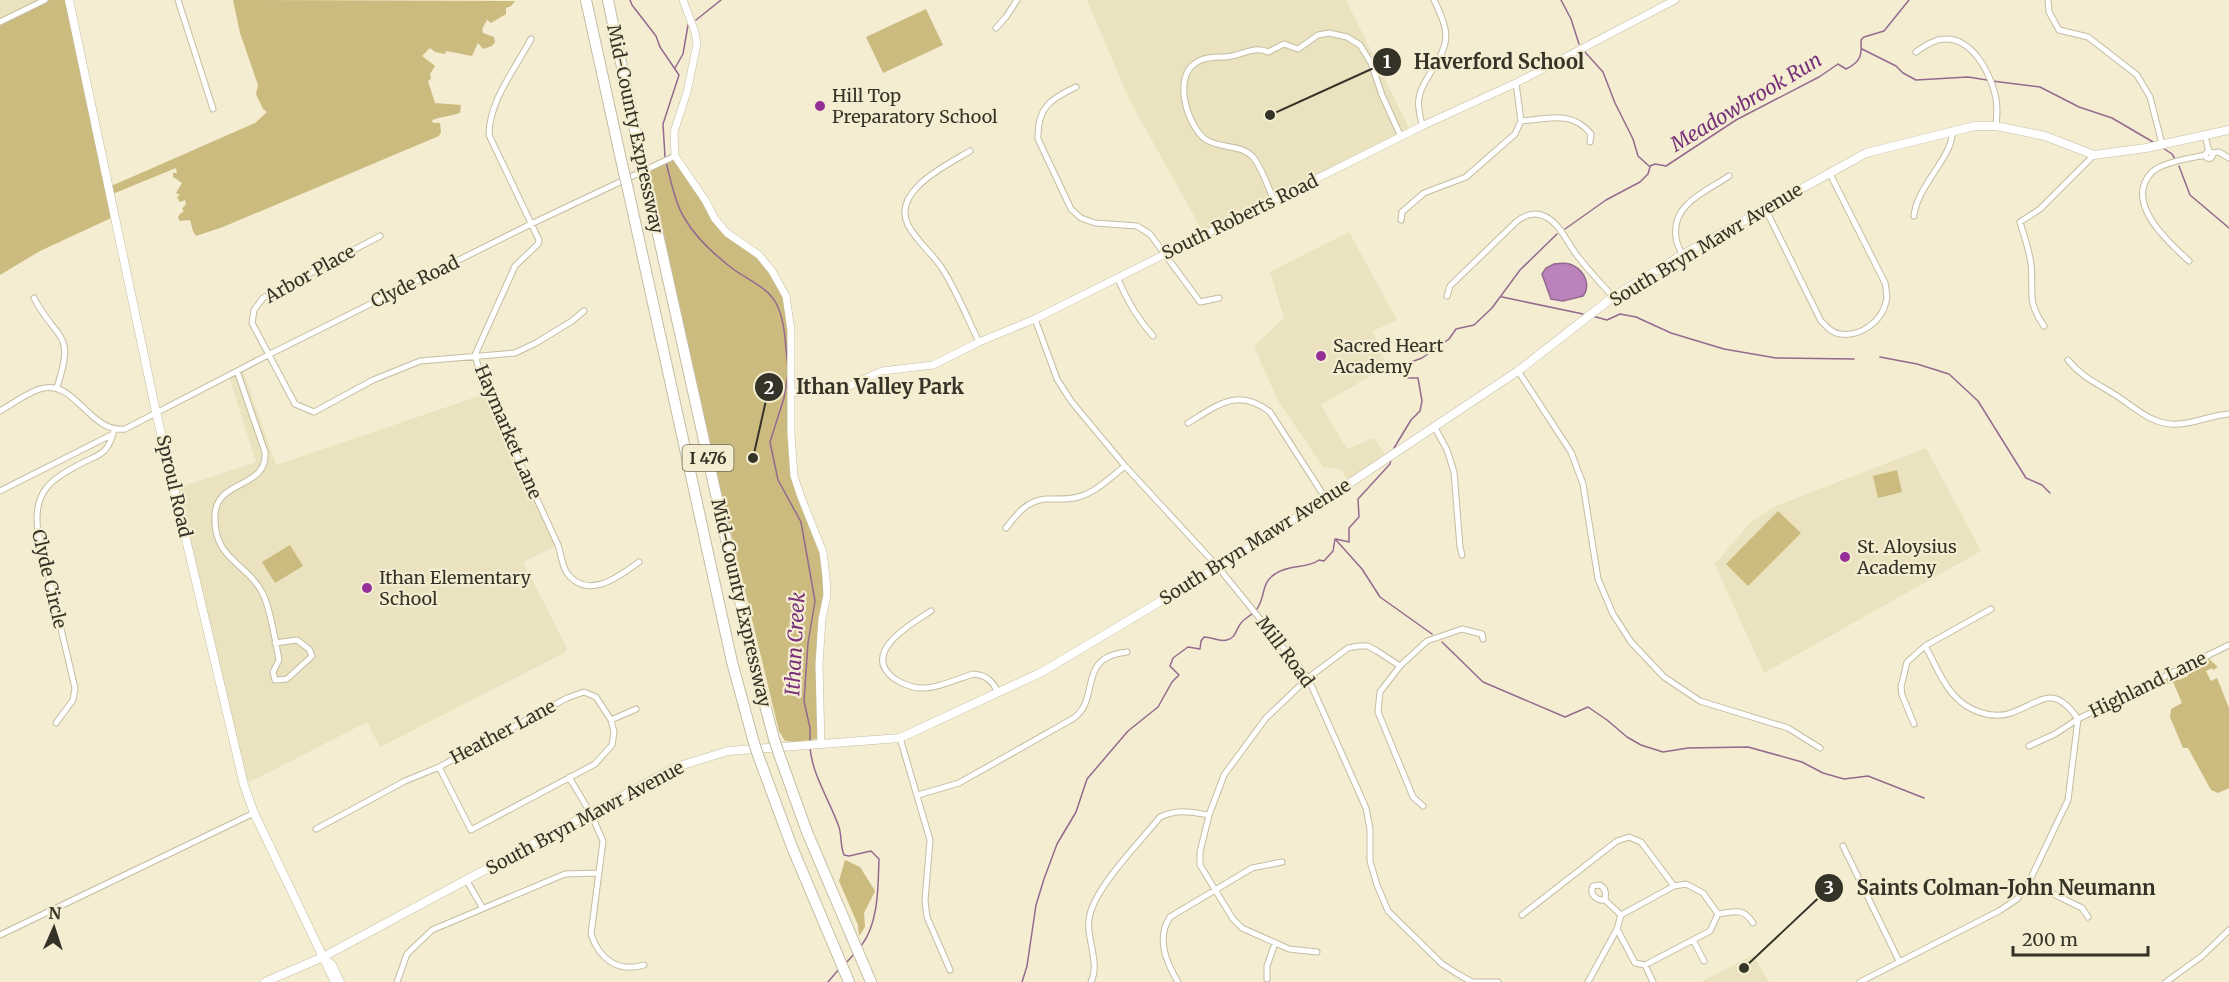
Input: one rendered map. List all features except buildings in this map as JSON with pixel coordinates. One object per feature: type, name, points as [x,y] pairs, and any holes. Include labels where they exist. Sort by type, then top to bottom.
[{"type":"highway","name":"Mid-County Expressway","points":[[586,0],[730,651],[754,743],[792,847],[849,982]]},
{"type":"highway","name":"Mid-County Expressway","points":[[608,0],[642,164],[753,660],[774,740],[807,832],[871,982]]},
{"type":"main road","name":"Sproul Road","points":[[69,0],[156,412],[244,785],[254,813],[334,982]]},
{"type":"main road","name":"South Bryn Mawr Avenue","points":[[265,982],[323,957],[676,767],[728,751],[900,738],[1042,672],[1218,567],[1326,499],[1518,371],[1613,297],[1682,255],[1866,153],[1975,126],[1996,126],[2045,136],[2094,155],[2146,148],[2229,130]]},
{"type":"main road","name":"Sproul Road","points":[[323,957],[332,965],[340,982]]},
{"type":"street","points":[[0,22],[45,0]]},
{"type":"street","points":[[178,0],[213,109]]},
{"type":"street","points":[[683,0],[695,32],[697,47],[687,92],[674,132],[675,156],[715,219],[728,232],[759,255],[772,271],[786,296],[791,330],[791,434],[794,476],[823,552],[826,577],[827,595],[822,619],[813,745]]},
{"type":"street","points":[[996,28],[1017,0]]},
{"type":"street","points":[[1422,126],[1418,101],[1421,90],[1445,51],[1447,28],[1434,0]]},
{"type":"street","name":"South Roberts Road","points":[[792,393],[847,387],[882,371],[933,365],[979,342],[1035,320],[1422,126],[1516,84],[1675,0]]},
{"type":"street","points":[[2049,0],[2049,12],[2059,30],[2088,37],[2137,75],[2150,97],[2161,144]]},
{"type":"street","points":[[1274,201],[1251,155],[1244,150],[1215,144],[1201,135],[1192,124],[1185,107],[1184,94],[1185,81],[1194,63],[1202,59],[1236,56],[1256,49],[1268,52],[1284,44],[1298,49],[1318,35],[1337,33],[1360,45],[1365,52],[1401,137]]},
{"type":"street","points":[[1916,52],[1942,38],[1953,39],[1975,53],[1995,94],[1998,111],[1996,126]]},
{"type":"street","points":[[531,39],[494,107],[489,120],[489,135],[531,224]]},
{"type":"street","points":[[1401,220],[1402,212],[1424,193],[1466,177],[1515,134],[1521,121],[1516,84]]},
{"type":"street","points":[[1076,87],[1055,97],[1043,109],[1037,126],[1038,139],[1071,209],[1081,218],[1095,224],[1137,226],[1150,234],[1200,302],[1219,298]]},
{"type":"street","points":[[1521,121],[1565,117],[1578,120],[1591,134],[1590,142]]},
{"type":"street","points":[[1914,216],[1922,191],[1952,141],[1952,131]]},
{"type":"street","points":[[2205,136],[2209,153]]},
{"type":"street","points":[[970,151],[935,173],[911,192],[905,213],[907,223],[917,239],[940,266],[979,342]]},
{"type":"street","points":[[2189,261],[2163,238],[2153,222],[2144,201],[2144,189],[2153,171],[2162,166],[2209,153],[2219,152],[2229,158]]},
{"type":"street","points":[[2044,326],[2032,308],[2031,265],[2020,222],[2040,209],[2094,155]]},
{"type":"street","name":"Clyde Road","points":[[0,491],[113,432],[125,429],[531,224],[675,156]]},
{"type":"street","points":[[1765,208],[1821,321],[1830,330],[1841,334],[1869,327],[1881,315],[1887,299],[1885,283],[1829,172]]},
{"type":"street","points":[[1682,255],[1676,237],[1677,220],[1682,207],[1729,177]]},
{"type":"street","points":[[1447,296],[1450,286],[1516,222],[1527,215],[1536,214],[1545,216],[1554,223],[1577,255],[1613,297]]},
{"type":"street","name":"Haymarket Lane","points":[[531,224],[539,240],[538,244],[515,266],[475,355],[482,380],[558,545],[567,573],[581,583],[606,584],[639,562]]},
{"type":"street","name":"Arbor Place","points":[[380,236],[262,298],[254,310],[252,323],[295,404],[314,412],[373,380],[420,361],[515,353],[573,321],[584,310]]},
{"type":"street","points":[[1118,279],[1131,308],[1153,336]]},
{"type":"street","points":[[34,298],[60,333],[64,345],[65,364],[57,387]]},
{"type":"street","name":"Mill Road","points":[[1035,320],[1057,379],[1071,401],[1125,466],[1218,567],[1308,678],[1366,808],[1370,829],[1370,861],[1388,911],[1442,964],[1472,982],[1498,982]]},
{"type":"street","points":[[2068,360],[2077,371],[2093,383],[2116,395],[2153,421],[2179,424],[2229,414]]},
{"type":"street","points":[[237,371],[265,452],[265,460],[256,477],[230,489],[220,497],[216,505],[215,522],[222,549],[256,582],[262,593],[279,660],[273,672],[275,680],[288,679],[312,656],[309,649],[297,639],[276,643]]},
{"type":"street","points":[[1518,371],[1571,452],[1583,484],[1598,579],[1613,614],[1631,642],[1664,677],[1700,701],[1788,728],[1820,748]]},
{"type":"street","points":[[0,411],[37,390],[57,387],[113,432]]},
{"type":"street","points":[[1188,423],[1227,402],[1239,399],[1260,405],[1270,412],[1326,499]]},
{"type":"street","points":[[1434,426],[1447,450],[1454,472],[1462,555]]},
{"type":"street","name":"Clyde Circle","points":[[57,723],[73,700],[75,688],[38,532],[37,506],[49,483],[104,451],[113,432]]},
{"type":"street","points":[[1006,528],[1020,510],[1032,502],[1043,499],[1061,500],[1080,497],[1098,487],[1125,466]]},
{"type":"street","points":[[1914,724],[1902,695],[1901,679],[1907,662],[1925,646],[1991,609]]},
{"type":"street","points":[[931,610],[901,630],[888,644],[883,658],[885,669],[891,677],[907,685],[920,688],[972,674],[980,674],[993,682],[998,693]]},
{"type":"street","points":[[1423,806],[1413,797],[1378,712],[1380,692],[1420,645],[1454,631],[1469,629],[1482,634],[1483,639]]},
{"type":"street","name":"Highland Lane","points":[[1860,982],[2018,899],[2029,882],[2068,800],[2078,719],[2229,645]]},
{"type":"street","points":[[1317,951],[1289,949],[1237,925],[1200,866],[1200,852],[1209,815],[1224,775],[1266,718],[1308,678],[1348,648],[1359,646],[1368,646],[1400,666]]},
{"type":"street","points":[[1925,646],[1952,693],[1976,712],[1999,715],[2011,713],[2039,699],[2049,698],[2060,700],[2069,706],[2078,719],[2055,734],[2029,746]]},
{"type":"street","points":[[918,795],[959,783],[1074,718],[1080,713],[1089,691],[1092,674],[1100,662],[1114,653],[1127,652]]},
{"type":"street","name":"Heather Lane","points":[[316,829],[405,781],[439,767],[567,698],[584,692],[596,697],[612,720]]},
{"type":"street","points":[[439,767],[471,830],[595,764],[612,745],[614,732],[612,720],[636,709]]},
{"type":"street","points":[[900,738],[930,840],[925,901],[927,917],[950,970]]},
{"type":"street","points":[[569,777],[591,814],[603,841],[591,934],[594,944],[613,965],[632,969],[644,965]]},
{"type":"street","points":[[1091,982],[1095,970],[1089,930],[1090,914],[1104,886],[1160,817],[1172,812],[1185,811],[1209,815]]},
{"type":"street","points":[[0,935],[254,813]]},
{"type":"street","points":[[1522,915],[1597,855],[1624,838],[1635,838],[1641,842],[1674,886]]},
{"type":"street","points":[[1843,846],[1899,961]]},
{"type":"street","points":[[1178,982],[1167,961],[1163,942],[1164,929],[1170,917],[1252,868],[1282,862]]},
{"type":"street","points":[[397,982],[407,954],[432,930],[564,874],[598,873]]},
{"type":"street","points":[[467,881],[482,907]]},
{"type":"street","points":[[2029,882],[2082,908],[2088,917]]},
{"type":"street","points":[[1588,982],[1607,943],[1617,929],[1621,915],[1674,886],[1686,884],[1703,893],[1718,914]]},
{"type":"street","points":[[1605,900],[1621,915]]},
{"type":"street","points":[[1718,914],[1741,911],[1747,914],[1753,923]]},
{"type":"street","points":[[1617,929],[1635,963],[1644,965],[1710,931],[1718,914]]},
{"type":"street","points":[[2166,982],[2202,956],[2229,930]]},
{"type":"street","points":[[1693,940],[1704,961]]},
{"type":"street","points":[[1267,979],[1268,966],[1275,943]]},
{"type":"street","points":[[1644,965],[1653,982]]},
{"type":"shaded area","points":[[0,0],[39,0],[0,19]]},
{"type":"shaded area","points":[[45,0],[69,0],[109,187],[255,123],[267,112],[263,109],[256,94],[258,85],[240,33],[233,0],[515,1],[506,8],[506,14],[491,23],[487,20],[482,29],[483,33],[494,37],[495,42],[492,46],[483,49],[478,43],[472,56],[446,51],[445,54],[435,52],[430,48],[422,56],[435,66],[430,74],[431,79],[428,81],[435,103],[461,105],[460,113],[432,120],[433,123],[440,123],[439,136],[223,227],[196,236],[190,220],[180,221],[178,218],[186,204],[185,200],[180,202],[177,197],[180,195],[176,193],[182,183],[173,177],[173,173],[177,173],[176,168],[110,195],[114,214],[109,219],[40,251],[0,275],[0,22]]},
{"type":"shaded area","points":[[1087,0],[1346,0],[1410,130],[1203,232],[1130,101]]},
{"type":"shaded area","points":[[926,9],[943,45],[883,73],[866,37]]},
{"type":"shaded area","points":[[675,156],[715,219],[759,255],[786,296],[794,476],[823,552],[826,577],[820,640],[817,739],[785,741],[779,731],[643,168]]},
{"type":"shaded area","name":"Sacred Heart Academy","points":[[1349,232],[1397,320],[1373,331],[1387,366],[1321,405],[1347,449],[1374,438],[1385,454],[1348,480],[1340,469],[1323,467],[1277,399],[1254,346],[1284,318],[1270,272]]},
{"type":"shaded area","points":[[1554,264],[1570,264],[1581,272],[1587,284],[1583,296],[1563,301],[1551,299],[1542,274],[1546,268]]},
{"type":"shaded area","name":"Ithan Elementary School","points":[[243,370],[276,465],[488,393],[558,545],[523,562],[567,648],[564,653],[380,747],[367,722],[244,785],[175,489],[256,462],[229,377]]},
{"type":"shaded area","name":"St. Aloysius Academy","points":[[1926,448],[1981,551],[1764,673],[1715,564],[1751,522],[1776,506]]},
{"type":"shaded area","points":[[1897,470],[1902,492],[1878,498],[1873,476]]},
{"type":"shaded area","points":[[1778,511],[1801,533],[1748,586],[1726,564]]},
{"type":"shaded area","points":[[290,545],[303,566],[275,583],[262,562]]},
{"type":"shaded area","points":[[2209,659],[2218,667],[2206,671],[2211,681],[2217,678],[2229,708],[2229,788],[2218,793],[2211,790],[2188,748],[2183,748],[2170,717],[2171,709],[2182,703],[2173,682],[2161,686],[2161,682],[2176,675],[2179,680],[2188,676],[2186,670]]},
{"type":"shaded area","points":[[845,860],[860,867],[875,891],[864,913],[865,927],[859,936],[858,925],[839,881]]},
{"type":"shaded area","points":[[1753,955],[1769,982],[1701,982]]},
{"type":"waterway","name":"Ithan Creek","points":[[630,0],[656,36],[660,47],[679,75],[663,124],[665,157]]},
{"type":"waterway","points":[[696,20],[721,0]]},
{"type":"waterway","points":[[1561,0],[1571,19],[1579,44]]},
{"type":"waterway","name":"Meadowbrook Run","points":[[1650,166],[1655,164],[1666,166],[1736,120],[1819,77],[1838,64],[1846,69],[1855,64],[1860,58],[1861,40],[1884,31],[1909,0]]},
{"type":"waterway","points":[[675,68],[683,54],[688,25]]},
{"type":"waterway","name":"Meadowbrook Run","points":[[1862,49],[1896,66],[1916,80],[1968,77],[1987,80]]},
{"type":"waterway","points":[[1584,51],[1603,72],[1633,139],[1638,156],[1649,166]]},
{"type":"waterway","name":"Meadowbrook Run","points":[[1992,81],[2040,87],[2079,107],[2112,118],[2153,142]]},
{"type":"waterway","name":"Meadowbrook Run","points":[[2163,148],[2175,159]]},
{"type":"waterway","name":"Ithan Creek","points":[[666,162],[679,206],[695,233],[720,258],[762,288],[776,303],[783,326],[788,367]]},
{"type":"waterway","name":"Meadowbrook Run","points":[[2179,166],[2190,195],[2229,228]]},
{"type":"waterway","name":"Meadowbrook Run","points":[[1565,229],[1606,200],[1640,182],[1648,174],[1650,167]]},
{"type":"waterway","name":"Meadowbrook Run","points":[[1394,448],[1411,420],[1420,411],[1422,401],[1418,378],[1407,378],[1405,370],[1411,362],[1422,358],[1449,339],[1456,329],[1474,325],[1492,308],[1520,270],[1557,234]]},
{"type":"waterway","points":[[1502,297],[1583,314]]},
{"type":"waterway","points":[[1592,316],[1607,320],[1620,314],[1636,317],[1671,333],[1724,349],[1776,358],[1854,359]]},
{"type":"waterway","points":[[1880,357],[1917,364],[1949,374],[1978,401],[2026,478],[2042,485],[2050,493]]},
{"type":"waterway","name":"Ithan Creek","points":[[788,374],[784,398],[770,442],[778,480],[801,522],[815,601],[808,643],[804,701],[810,728],[810,742]]},
{"type":"waterway","name":"Meadowbrook Run","points":[[1336,539],[1349,542],[1349,528],[1359,517],[1358,499],[1390,464],[1391,459]]},
{"type":"waterway","name":"Meadowbrook Run","points":[[1022,982],[1027,966],[1036,905],[1044,879],[1057,844],[1076,812],[1087,779],[1128,731],[1158,707],[1172,682],[1179,675],[1170,666],[1173,658],[1188,647],[1200,649],[1204,637],[1218,640],[1230,639],[1241,623],[1259,606],[1270,578],[1286,569],[1309,565],[1319,560],[1324,561],[1333,551],[1335,539]]},
{"type":"waterway","points":[[1336,540],[1362,569],[1380,597],[1432,634]]},
{"type":"waterway","points":[[1442,642],[1483,682],[1565,717],[1588,707],[1641,745],[1663,752],[1688,748],[1748,747],[1802,762],[1823,773],[1844,779],[1868,776],[1924,798]]},
{"type":"waterway","name":"Ithan Creek","points":[[810,747],[814,768],[839,827],[844,855],[871,851],[879,859],[878,892],[874,915],[867,937],[861,946]]},
{"type":"waterway","name":"Ithan Creek","points":[[845,964],[854,954]]},
{"type":"waterway","name":"Ithan Creek","points":[[828,982],[839,969]]},
{"type":"place","name":"Hill Top Preparatory School","points":[[820,106]]},
{"type":"place","name":"Haverford School","points":[[1270,115]]},
{"type":"place","name":"Sacred Heart Academy","points":[[1321,356]]},
{"type":"place","name":"Ithan Valley Park","points":[[753,458]]},
{"type":"place","name":"St. Aloysius Academy","points":[[1845,557]]},
{"type":"place","name":"Ithan Elementary School","points":[[367,588]]},
{"type":"place","name":"Saints Colman-John Neumann","points":[[1744,968]]}]
